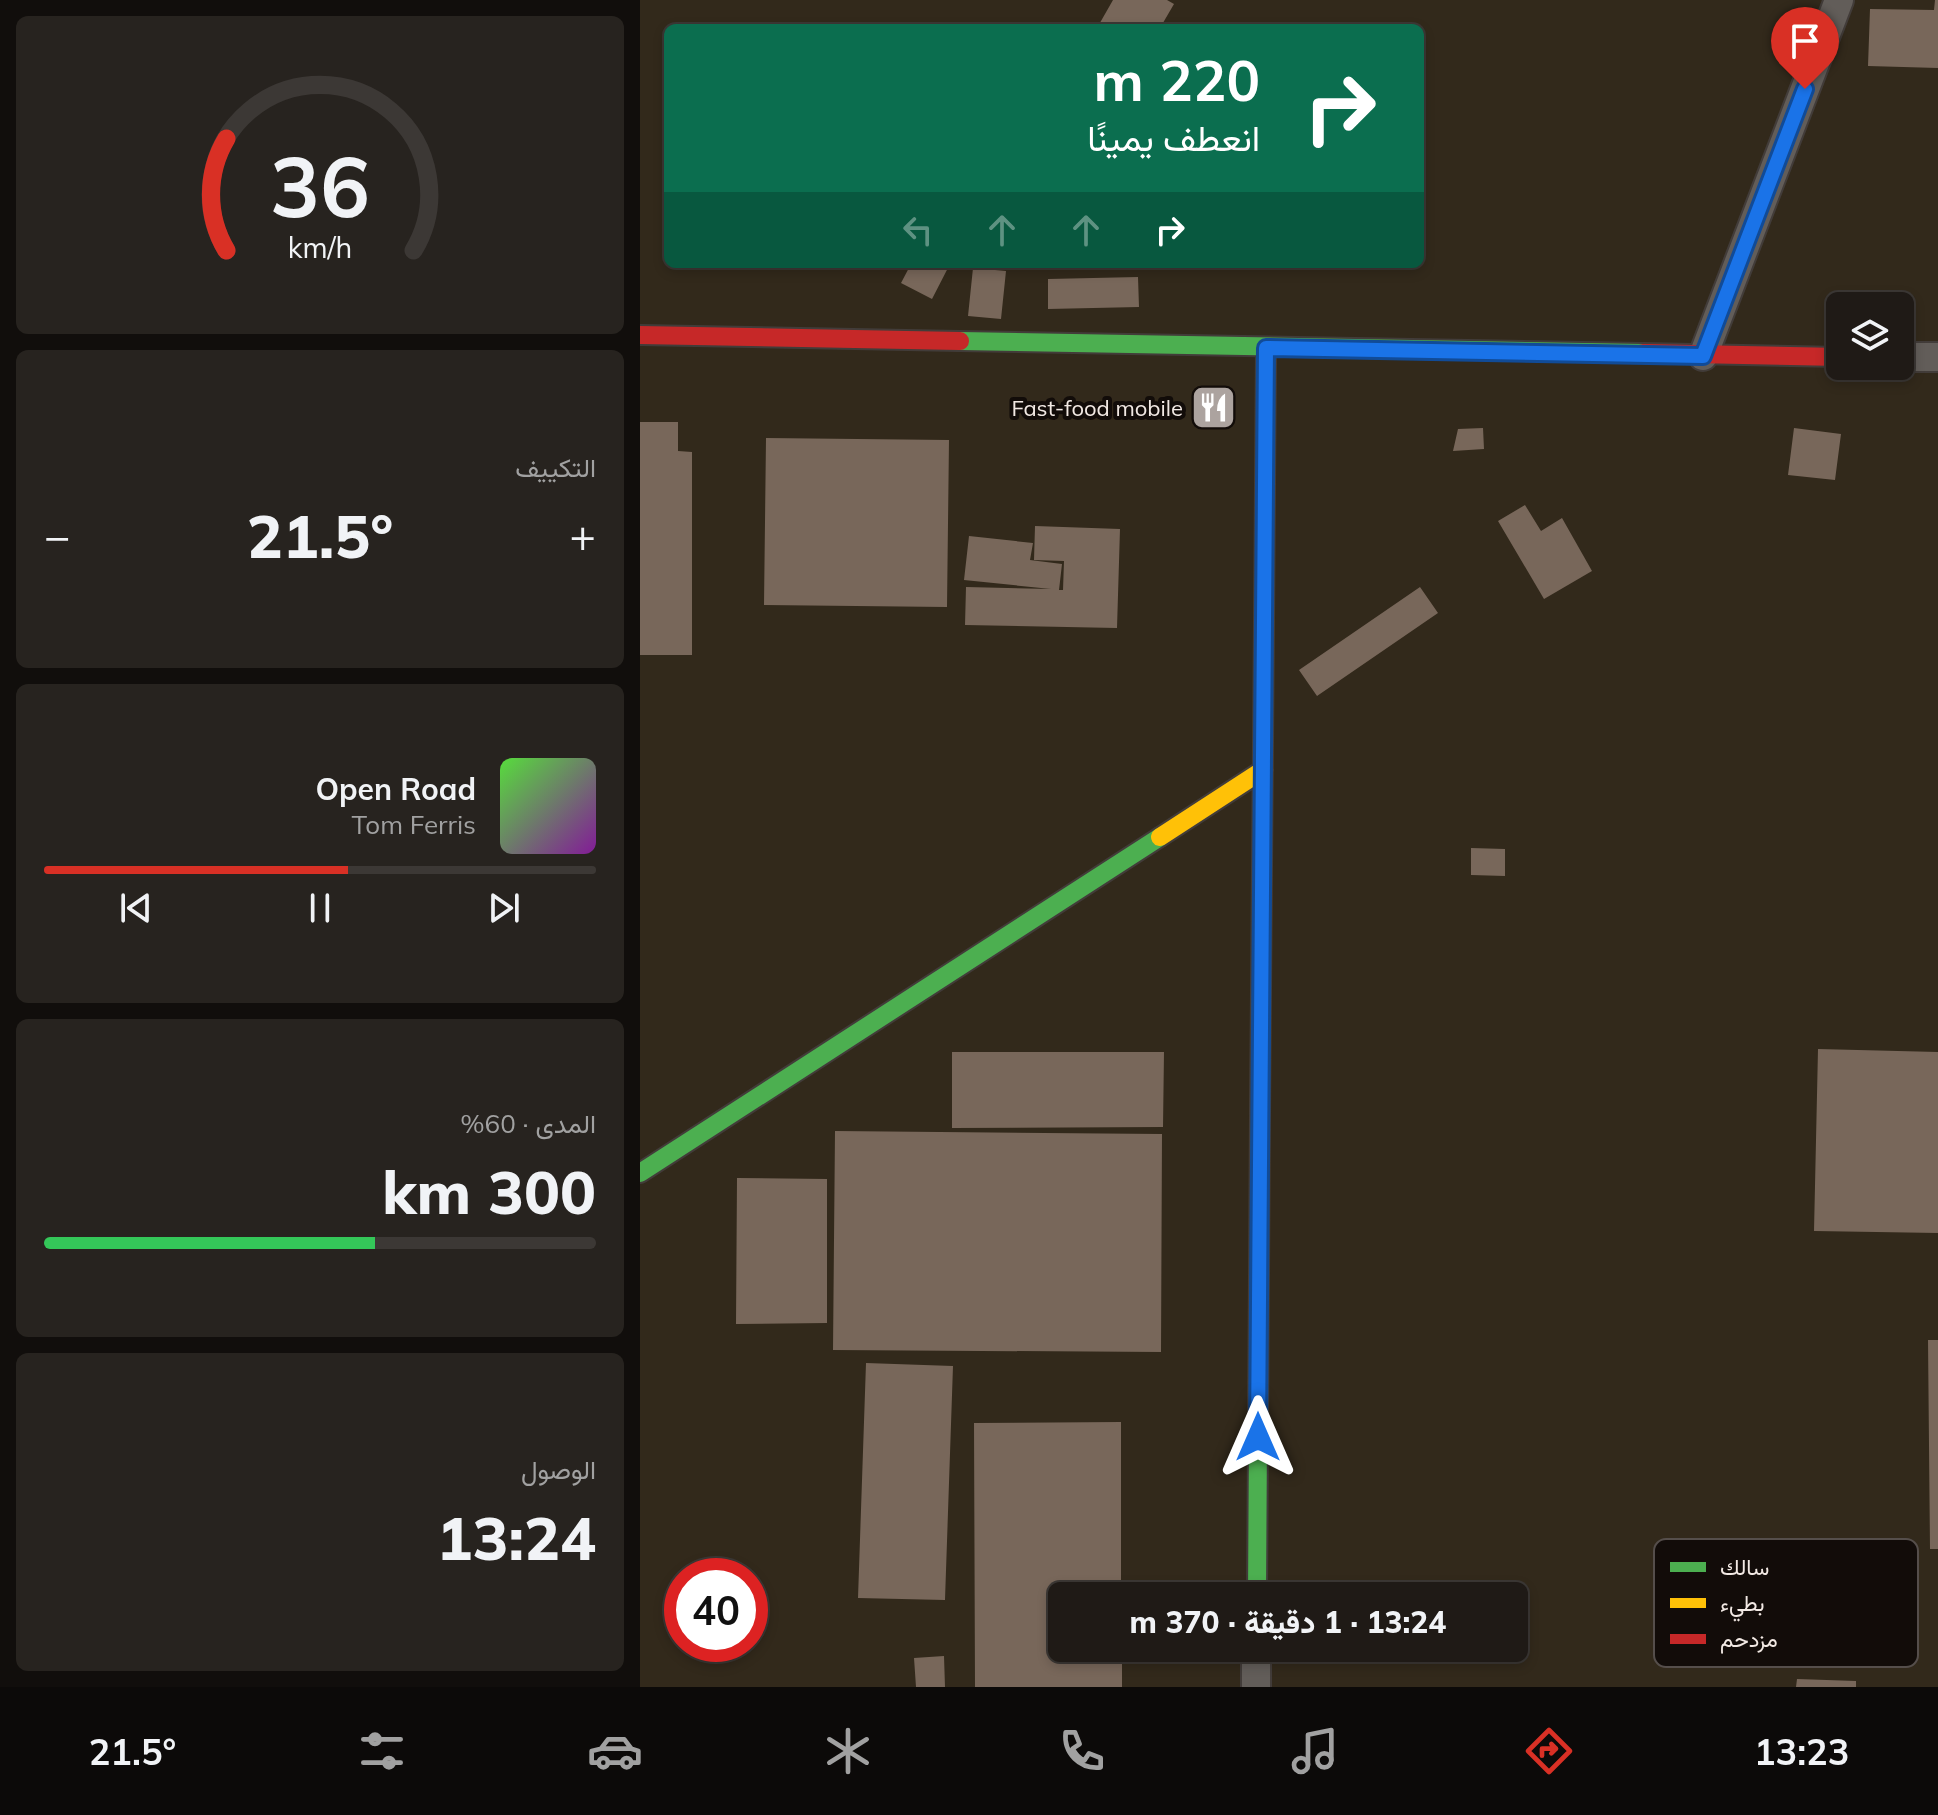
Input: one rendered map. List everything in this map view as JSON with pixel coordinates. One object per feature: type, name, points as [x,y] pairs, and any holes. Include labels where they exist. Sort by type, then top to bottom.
[{"type":"street","points":[[1703,356],[1839,0]]},
{"type":"street","points":[[640,335],[1826,357]]},
{"type":"street","points":[[1257,1582],[1266,348]]},
{"type":"street","points":[[1914,357],[1938,357]]},
{"type":"street","points":[[640,1173],[1263,770]]},
{"type":"street","points":[[1256,1662],[1256,1687]]},
{"type":"shaded area","points":[[640,0],[1938,0],[1938,1687],[640,1687]]},
{"type":"building","points":[[1113,0],[1167,0],[1174,4],[1162,24],[1099,24]]},
{"type":"building","points":[[1935,0],[1938,0],[1938,68],[1868,66],[1870,9],[1934,10]]},
{"type":"building","points":[[909,268],[948,268],[932,299],[901,283]]},
{"type":"building","points":[[973,268],[1006,271],[1001,319],[968,316]]},
{"type":"building","points":[[1138,277],[1139,307],[1048,309],[1048,279]]},
{"type":"building","points":[[640,422],[678,422],[678,451],[692,452],[692,655],[640,655]]},
{"type":"building","points":[[1483,428],[1484,449],[1453,451],[1458,429]]},
{"type":"building","points":[[1794,428],[1841,434],[1835,480],[1788,475]]},
{"type":"building","points":[[766,438],[949,440],[947,607],[764,605]]},
{"type":"building","points":[[1525,505],[1541,531],[1562,518],[1592,571],[1544,599],[1498,521]]},
{"type":"building","points":[[1035,526],[1120,529],[1117,628],[965,625],[966,587],[1051,589],[964,580],[969,536],[1033,543],[1030,560],[1062,564],[1059,590],[1063,590],[1064,561],[1034,560]]},
{"type":"building","points":[[1420,587],[1438,613],[1317,696],[1299,670]]},
{"type":"building","points":[[1471,848],[1505,849],[1505,876],[1471,875]]},
{"type":"building","points":[[1818,1049],[1938,1052],[1938,1233],[1814,1231]]},
{"type":"building","points":[[952,1052],[1164,1052],[1163,1127],[952,1128]]},
{"type":"building","points":[[835,1131],[1162,1134],[1161,1352],[833,1350]]},
{"type":"building","points":[[737,1178],[827,1179],[827,1323],[736,1324]]},
{"type":"building","points":[[1928,1340],[1938,1340],[1938,1549],[1930,1549]]},
{"type":"building","points":[[866,1363],[953,1366],[945,1600],[858,1598]]},
{"type":"building","points":[[1121,1422],[1121,1582],[1048,1582],[1048,1662],[1122,1662],[1122,1687],[975,1687],[974,1423]]},
{"type":"building","points":[[944,1656],[945,1687],[916,1687],[914,1658]]},
{"type":"building","points":[[1797,1679],[1856,1681],[1856,1687],[1796,1687]]},
{"type":"traffic: fast","points":[[960,341],[1643,353]]},
{"type":"traffic: fast","points":[[1264,620],[1266,348]]},
{"type":"traffic: fast","points":[[640,1173],[1160,837]]},
{"type":"traffic: fast","points":[[1257,1582],[1260,1114]]},
{"type":"traffic: slow","points":[[1260,1114],[1264,620]]},
{"type":"traffic: slow","points":[[1160,837],[1263,770]]},
{"type":"traffic: jam","points":[[640,335],[960,341]]},
{"type":"traffic: jam","points":[[1643,353],[1826,357]]},
{"type":"place","name":"Fast-food mobile","points":[[1214,408]]},
{"type":"route","points":[[1258,1437],[1266,348],[1703,356],[1805,89]]}]
